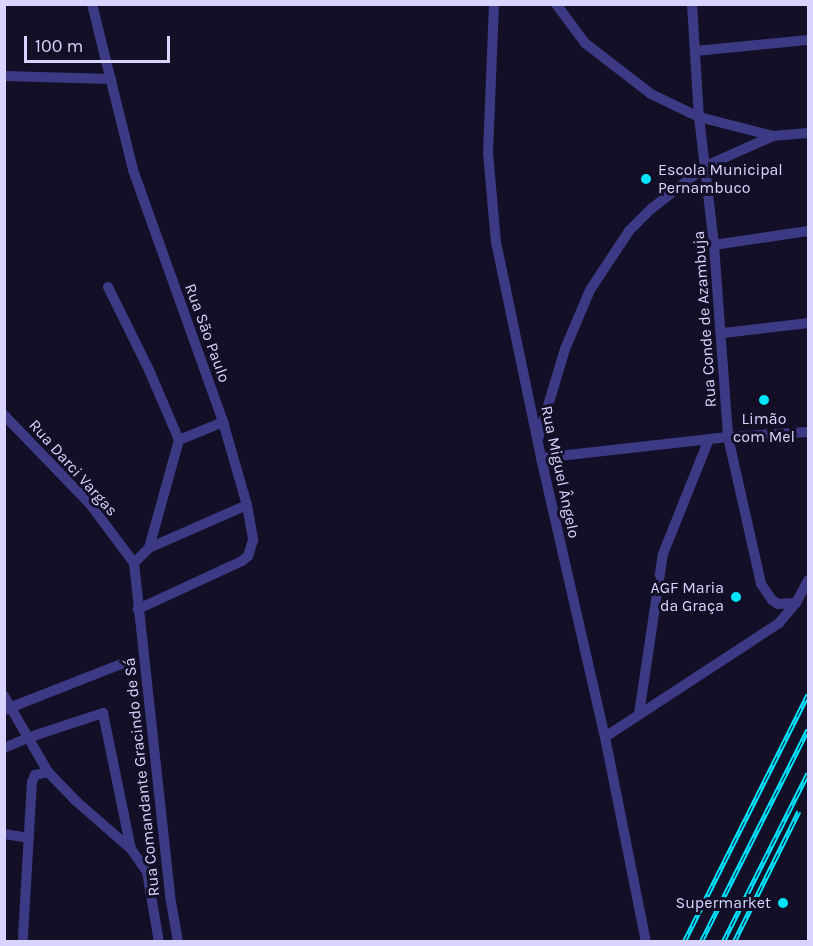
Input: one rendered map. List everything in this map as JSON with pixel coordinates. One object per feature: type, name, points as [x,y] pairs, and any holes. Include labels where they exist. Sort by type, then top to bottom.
[{"type":"street","name":"Rua São Paulo","points":[[92,4],[133,170],[223,422],[247,505],[253,540],[248,555],[138,609]]},
{"type":"street","name":"Rua Miguel Ângelo","points":[[494,4],[488,153],[491,207],[541,458],[604,737],[646,942]]},
{"type":"street","points":[[556,4],[585,44],[613,67],[658,98],[699,117],[773,136]]},
{"type":"street","name":"Rua Conde de Azambuja","points":[[692,4],[699,117],[723,333],[728,437],[761,584],[772,600],[778,604],[796,603]]},
{"type":"street","points":[[695,51],[808,40]]},
{"type":"street","points":[[4,76],[111,79]]},
{"type":"street","points":[[538,442],[565,349],[590,290],[629,231],[651,209],[706,166],[773,136],[808,133]]},
{"type":"street","points":[[714,245],[808,231]]},
{"type":"street","points":[[108,287],[150,370],[178,440],[149,548]]},
{"type":"street","points":[[723,333],[808,323]]},
{"type":"street","name":"Rua Darci Vargas","points":[[4,415],[90,504],[134,563]]},
{"type":"street","points":[[178,440],[223,422]]},
{"type":"street","points":[[541,458],[728,437],[808,432]]},
{"type":"street","points":[[639,714],[663,554],[709,440]]},
{"type":"street","points":[[138,609],[134,563],[149,548],[247,505]]},
{"type":"street","points":[[604,737],[779,623],[796,603],[808,580]]},
{"type":"street","name":"Rua Comandante Gracindo de Sá","points":[[138,609],[170,896],[178,942]]},
{"type":"street","points":[[8,709],[124,663]]},
{"type":"street","points":[[4,696],[8,709],[30,737],[48,772],[76,801],[132,849],[150,878],[159,942]]},
{"type":"street","points":[[4,748],[100,712],[105,715],[132,849]]},
{"type":"street","points":[[23,938],[33,779],[48,772]]},
{"type":"street","points":[[4,834],[29,838]]},
{"type":"railway","points":[[684,942],[808,694]]},
{"type":"railway","points":[[701,942],[808,729]]},
{"type":"railway","points":[[723,942],[808,773]]},
{"type":"railway","points":[[734,942],[799,811]]},
{"type":"place","name":"Escola Municipal Pernambuco","points":[[646,179]]},
{"type":"place","name":"Limão com Mel","points":[[764,400]]},
{"type":"place","name":"AGF Maria da Graça","points":[[736,597]]},
{"type":"place","name":"Supermarket","points":[[783,903]]}]
